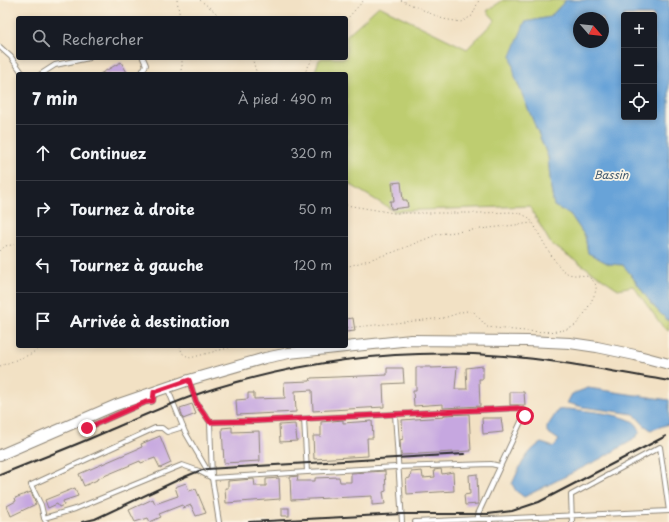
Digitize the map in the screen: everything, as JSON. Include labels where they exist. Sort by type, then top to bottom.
[{"type":"street","points":[[348,347],[411,340],[570,343],[628,353],[669,364]]},
{"type":"street","points":[[0,455],[116,405],[167,387],[265,358],[289,353],[336,348]]},
{"type":"lane","points":[[0,47],[11,57],[22,72]]},
{"type":"lane","points":[[44,72],[55,65],[79,60]]},
{"type":"lane","points":[[142,72],[146,65],[144,60]]},
{"type":"lane","points":[[189,380],[196,402],[210,422],[212,478],[219,522]]},
{"type":"lane","points":[[167,387],[183,427],[212,478]]},
{"type":"lane","points":[[210,422],[518,408],[526,411],[478,514],[478,519]]},
{"type":"lane","points":[[395,414],[402,522]]},
{"type":"lane","points":[[304,418],[307,472]]},
{"type":"lane","points":[[183,427],[167,432],[162,428],[155,428],[31,485],[41,505],[45,520],[182,465],[199,471],[212,478],[398,466],[491,464],[500,466]]},
{"type":"lane","points":[[415,522],[478,519],[490,520],[572,515],[669,511],[660,447],[571,495],[572,515],[572,522]]},
{"type":"path","points":[[177,0],[180,16]]},
{"type":"path","points":[[200,0],[219,16]]},
{"type":"path","points":[[348,18],[364,0]]},
{"type":"path","points":[[401,0],[443,19],[461,22],[472,16],[479,0]]},
{"type":"path","points":[[180,72],[182,60]]},
{"type":"path","points":[[253,60],[256,72]]},
{"type":"path","points":[[305,72],[312,60]]},
{"type":"path","points":[[348,204],[394,213],[512,212],[522,214],[529,218],[533,223],[558,265],[567,273],[586,275],[595,282],[597,290],[588,308],[574,326],[562,332],[487,328],[474,312],[464,311],[444,318],[348,328]]},
{"type":"path","points":[[348,266],[394,252],[438,234],[533,223]]},
{"type":"path","points":[[0,251],[5,246],[16,244]]},
{"type":"path","points":[[0,366],[30,355],[40,348]]},
{"type":"path","points":[[181,348],[182,353],[190,358],[228,348]]},
{"type":"green space","points":[[503,0],[566,0],[550,17],[525,22],[520,36],[534,122],[548,157],[554,206],[570,214],[585,236],[588,253],[609,264],[623,265],[650,301],[669,321],[669,330],[663,327],[633,286],[618,289],[551,244],[529,206],[394,211],[348,183],[348,72],[315,72],[319,60],[348,60],[348,34],[379,6],[467,49],[495,20],[487,11]]},
{"type":"water","name":"Bassin","points":[[566,0],[669,0],[669,321],[650,301],[623,265],[609,264],[588,253],[585,236],[570,214],[554,206],[548,157],[515,77],[511,56],[525,22],[550,17]]},
{"type":"water","points":[[588,388],[669,400],[669,424],[651,430],[634,414],[583,407],[567,403],[572,394]]},
{"type":"water","points":[[566,409],[614,415],[636,424],[640,432],[633,440],[600,459],[524,497],[516,491],[512,484],[517,472],[527,456],[536,446],[541,443],[554,447],[559,440],[547,432],[547,427],[558,410]]},
{"type":"building","points":[[121,62],[127,72],[104,72]]},
{"type":"building","points":[[401,182],[403,200],[407,200],[408,207],[391,209],[390,201],[394,201],[392,183]]},
{"type":"building","points":[[353,318],[355,331],[348,332],[348,319]]},
{"type":"building","points":[[483,366],[483,379],[479,379],[480,406],[443,408],[443,404],[414,406],[413,391],[416,391],[416,367],[457,367],[455,389],[467,389],[466,368]]},
{"type":"building","points":[[387,368],[403,368],[404,383],[383,384],[384,407],[313,411],[312,390],[295,391],[296,412],[237,415],[236,400],[248,399],[248,393],[254,393],[254,399],[285,398],[284,382],[310,381],[311,378],[387,375]]},
{"type":"building","points":[[510,392],[524,392],[525,405],[510,405]]},
{"type":"building","points":[[192,404],[196,414],[183,419],[180,408]]},
{"type":"building","points":[[469,414],[471,451],[401,455],[400,440],[403,439],[402,420],[444,417],[444,415]]},
{"type":"building","points":[[482,418],[501,418],[503,432],[483,434]]},
{"type":"building","points":[[343,420],[343,423],[372,421],[373,438],[367,438],[368,456],[314,459],[313,436],[321,436],[321,422]]},
{"type":"building","points":[[295,424],[297,441],[280,442],[279,425]]},
{"type":"building","points":[[232,427],[232,432],[259,431],[260,461],[224,463],[222,428]]},
{"type":"building","points":[[160,436],[171,463],[160,468],[155,458],[141,463],[140,461],[84,486],[79,474],[142,447],[141,444]]},
{"type":"building","points":[[441,469],[442,474],[453,472],[454,491],[407,494],[406,479],[410,478],[411,472],[422,471],[423,478],[435,477],[434,470]]},
{"type":"building","points":[[385,471],[386,491],[383,492],[385,504],[372,505],[372,496],[291,500],[290,477],[298,476],[297,481],[315,481],[315,478],[339,477],[340,482],[351,482],[351,473]]},
{"type":"building","points":[[477,474],[478,504],[465,505],[464,495],[470,494],[469,475]]},
{"type":"building","points":[[279,478],[280,499],[226,503],[225,488],[228,488],[228,481],[254,479],[255,486],[266,486],[266,479]]},
{"type":"building","points":[[186,483],[189,491],[196,489],[206,513],[196,516],[191,505],[183,508],[182,505],[159,514],[161,517],[150,522],[148,518],[135,522],[129,510],[153,499],[155,504],[178,496],[175,487]]},
{"type":"building","points":[[75,488],[78,496],[63,501],[64,505],[59,507],[57,504],[48,508],[45,500]]},
{"type":"building","points":[[31,492],[36,504],[11,516],[7,506],[16,501],[15,498]]},
{"type":"building","points":[[282,508],[289,508],[289,516],[282,516]]},
{"type":"railway","points":[[0,475],[201,393],[251,378],[322,363],[395,355],[468,354],[546,360],[669,381]]},
{"type":"railway","points":[[249,522],[401,514],[488,514],[512,511],[539,502],[666,436]]},
{"type":"railway","points":[[82,522],[95,519],[182,478],[207,469],[464,454]]},
{"type":"route","points":[[87,428],[146,402],[153,401],[154,392],[189,380],[196,402],[210,422],[518,408],[526,411],[525,416]]}]
